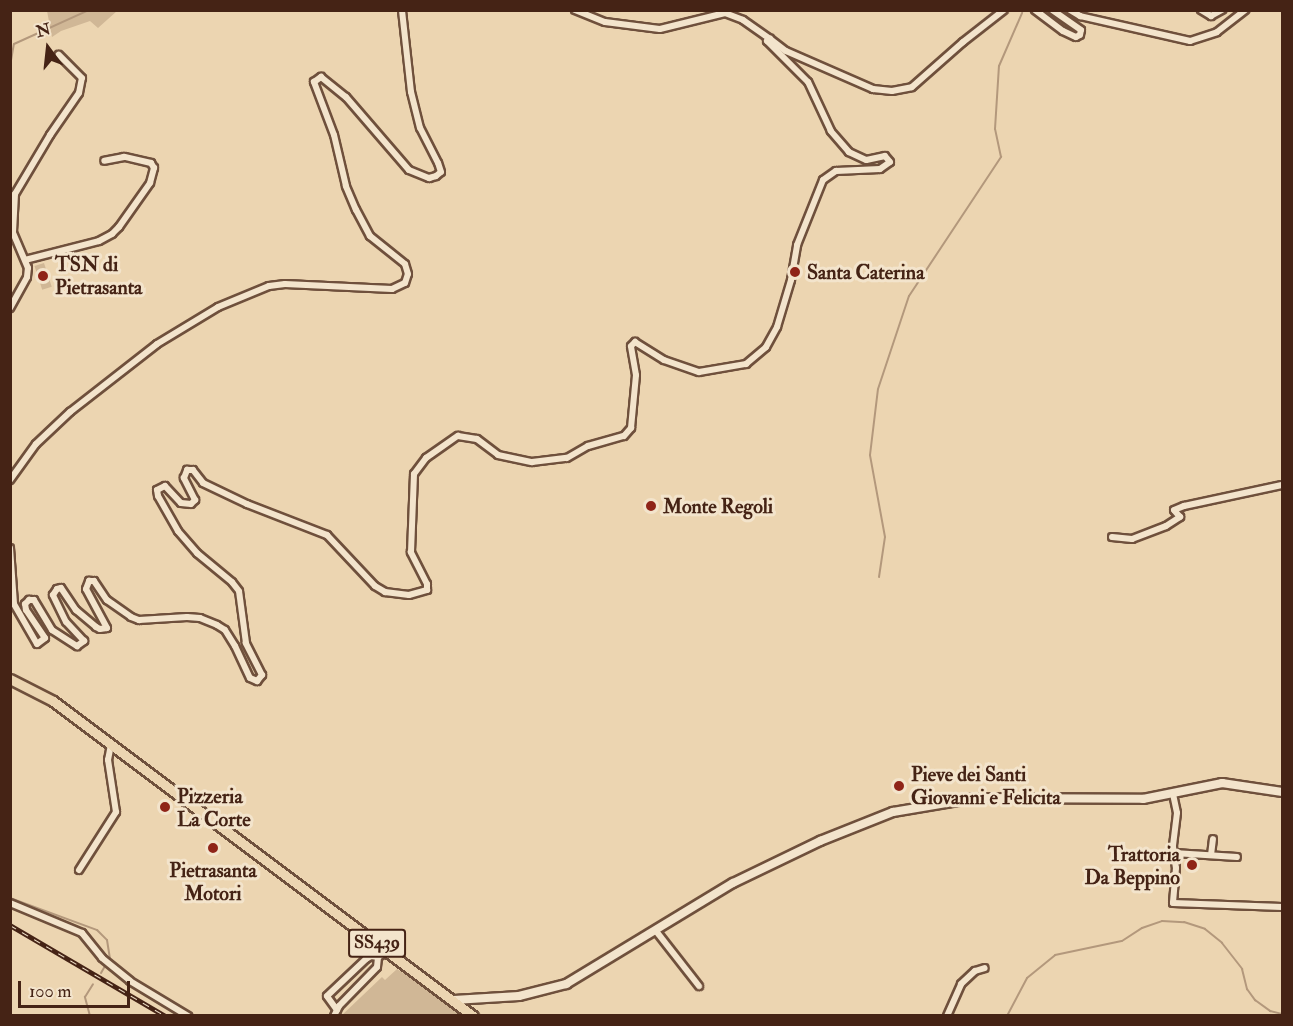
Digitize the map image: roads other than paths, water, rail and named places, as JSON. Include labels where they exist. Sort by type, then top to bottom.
[{"type":"main road","name":"SS439","points":[[10,679],[53,701],[389,950],[473,1016]]},
{"type":"street","points":[[10,480],[36,444],[70,412],[157,344],[218,307],[251,292],[277,285],[392,289],[405,283],[408,274],[405,264],[370,236],[356,210],[346,186],[334,135],[314,82],[321,77],[346,97],[409,170],[429,178],[441,172],[420,128],[411,92],[402,10]]},
{"type":"street","points":[[575,10],[605,22],[660,28],[725,13],[743,20],[786,51],[873,89],[892,91],[912,87],[1004,10]]},
{"type":"street","points":[[1035,10],[1063,32],[1076,37],[1080,35],[1081,30],[1052,10]]},
{"type":"street","points":[[1070,10],[1080,16],[1190,41],[1217,32],[1245,10]]},
{"type":"street","points":[[1202,10],[1211,16],[1222,10]]},
{"type":"street","points":[[10,548],[14,604],[37,644],[45,638],[26,610],[25,604],[29,600],[34,600],[52,630],[77,646],[84,641],[66,622],[54,595],[57,589],[61,588],[76,610],[96,627],[107,628],[86,589],[86,584],[94,581],[107,600],[139,620],[187,617],[201,618],[218,625],[225,630],[235,646],[250,678],[257,681],[262,675],[246,643],[239,591],[232,582],[197,553],[178,531],[158,496],[157,490],[165,486],[181,503],[191,504],[195,500],[184,478],[186,470],[193,470],[203,483],[247,504],[327,535],[375,586],[385,592],[409,595],[427,590],[427,584],[411,552],[414,474],[426,458],[458,436],[477,439],[498,455],[532,462],[566,459],[588,446],[624,436],[631,428],[636,375],[631,346],[635,342],[650,353],[699,372],[746,364],[766,347],[777,327],[791,280],[797,245],[823,180],[836,171],[880,169],[890,162],[885,156],[866,160],[849,152],[831,130],[807,82],[789,61],[768,45],[770,39]]},
{"type":"street","points":[[10,308],[27,278],[25,260],[13,232],[15,194],[50,135],[79,93],[82,78],[59,55]]},
{"type":"street","points":[[25,260],[99,241],[119,227],[150,183],[154,168],[151,163],[124,157],[104,161]]},
{"type":"street","points":[[1112,537],[1132,539],[1166,526],[1180,517],[1174,510],[1184,506],[1282,484]]},
{"type":"street","points":[[79,870],[116,812],[108,760],[111,745]]},
{"type":"street","points":[[454,1000],[519,996],[551,989],[581,976],[733,883],[773,863],[893,812],[975,798],[1143,799],[1222,783],[1282,792]]},
{"type":"street","points":[[1173,794],[1178,813],[1173,903],[1282,907]]},
{"type":"street","points":[[1211,855],[1213,838]]},
{"type":"street","points":[[1174,853],[1237,857]]},
{"type":"street","points":[[10,903],[82,933],[102,958],[130,981],[188,1016]]},
{"type":"street","points":[[656,931],[699,986]]},
{"type":"street","points":[[378,957],[377,967],[335,1013],[327,996],[371,956],[378,957],[389,950]]},
{"type":"street","points":[[947,1016],[961,984],[975,971],[985,968]]},
{"type":"waterway","points":[[10,66],[14,44],[89,10]]},
{"type":"waterway","points":[[879,577],[885,537],[870,455],[878,389],[909,296],[1001,157],[995,129],[999,66],[1022,13]]},
{"type":"waterway","points":[[10,898],[97,930],[107,940],[110,958]]},
{"type":"waterway","points":[[1007,1016],[1027,978],[1055,955],[1122,941],[1142,928],[1162,921],[1184,922],[1205,929],[1222,943],[1242,969],[1247,989],[1255,1000],[1270,1011],[1282,1014]]},
{"type":"waterway","points":[[101,973],[105,966]]},
{"type":"waterway","points":[[90,1016],[85,997],[93,984]]},
{"type":"railway","points":[[10,925],[166,1016]]},
{"type":"place","name":"Santa Caterina","points":[[795,272]]},
{"type":"place","name":"TSN di Pietrasanta","points":[[43,276]]},
{"type":"place","name":"Monte Regoli","points":[[651,506]]},
{"type":"place","name":"Pieve dei Santi Giovanni e Felicita","points":[[899,786]]},
{"type":"place","name":"Pizzeria La Corte","points":[[165,807]]},
{"type":"place","name":"Pietrasanta Motori","points":[[213,848]]},
{"type":"place","name":"Trattoria Da Beppino","points":[[1192,865]]}]
